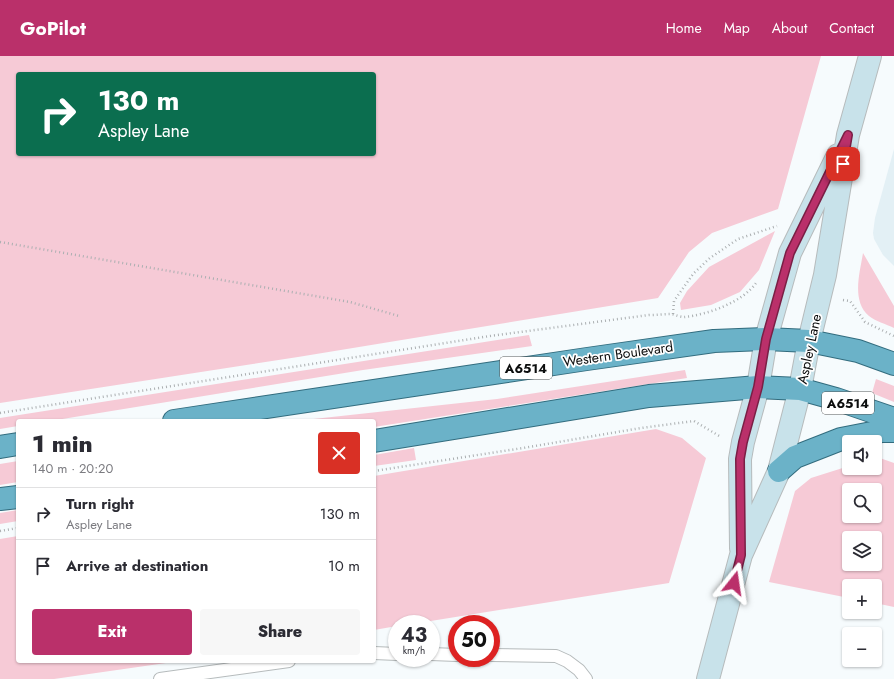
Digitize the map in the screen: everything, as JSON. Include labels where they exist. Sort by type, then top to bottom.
[{"type":"highway","name":"Western Boulevard","points":[[187,419],[714,341],[766,339],[809,341],[858,351],[894,364]]},
{"type":"highway","name":"A6514","points":[[376,441],[649,396],[758,387],[800,389],[836,399],[894,419]]},
{"type":"highway","points":[[779,471],[795,457],[841,439],[882,431],[894,431]]},
{"type":"highway","points":[[0,447],[16,444]]},
{"type":"highway","points":[[0,499],[16,497]]},
{"type":"main road","name":"Aspley Lane","points":[[708,679],[741,555],[779,471],[800,389],[809,341],[825,275],[848,135],[870,56]]},
{"type":"main road","name":"Aspley Lane","points":[[741,555],[740,459],[743,442],[758,387],[766,339],[790,253],[848,135]]},
{"type":"lane","points":[[376,653],[388,654]]},
{"type":"lane","points":[[500,655],[556,656],[567,661],[579,670],[586,679]]},
{"type":"lane","points":[[160,679],[275,663]]},
{"type":"path","points":[[673,314],[674,301],[693,274],[710,258],[738,239],[781,224]]},
{"type":"path","points":[[0,242],[350,302],[400,316]]},
{"type":"path","points":[[0,413],[490,336],[649,315],[673,314],[682,317],[706,312],[731,303],[753,288],[760,277]]},
{"type":"path","points":[[850,301],[865,322],[894,336]]},
{"type":"path","points":[[376,471],[640,428],[694,421],[719,437],[743,442]]},
{"type":"path","points":[[0,531],[16,528]]},
{"type":"shaded area","points":[[0,56],[821,56],[778,209],[712,233],[689,252],[658,298],[298,357],[0,403]]},
{"type":"shaded area","points":[[894,149],[894,266],[883,255],[874,239],[873,233],[875,218]]},
{"type":"shaded area","points":[[775,231],[759,270],[740,292],[711,305],[681,310],[680,303],[687,291],[709,267]]},
{"type":"shaded area","points":[[863,253],[894,306],[894,328],[877,321],[863,310],[858,294],[858,286]]},
{"type":"shaded area","points":[[529,335],[532,346],[363,370],[62,419],[16,419],[16,426],[0,429],[0,418]]},
{"type":"shaded area","points":[[685,370],[687,378],[376,427],[376,419],[313,419],[497,399]]},
{"type":"shaded area","points":[[876,379],[894,386],[894,402],[872,393]]},
{"type":"shaded area","points":[[656,429],[682,438],[706,458],[669,583],[468,615],[448,615],[448,618],[440,620],[440,615],[388,615],[388,628],[376,630],[376,476]]},
{"type":"shaded area","points":[[414,448],[416,460],[376,466],[376,455]]},
{"type":"shaded area","points":[[882,459],[894,463],[894,607],[882,604],[882,579],[842,579],[842,597],[769,582],[795,491],[811,478],[842,468],[842,475],[882,475]]},
{"type":"shaded area","points":[[16,461],[16,482],[0,485],[0,464]]},
{"type":"shaded area","points":[[16,510],[16,521],[0,524],[0,513]]},
{"type":"shaded area","points":[[16,536],[16,663],[166,663],[54,679],[0,679],[0,539]]},
{"type":"route","points":[[734,583],[741,555],[740,459],[743,442],[758,387],[766,339],[790,253],[848,135],[843,164]]}]
